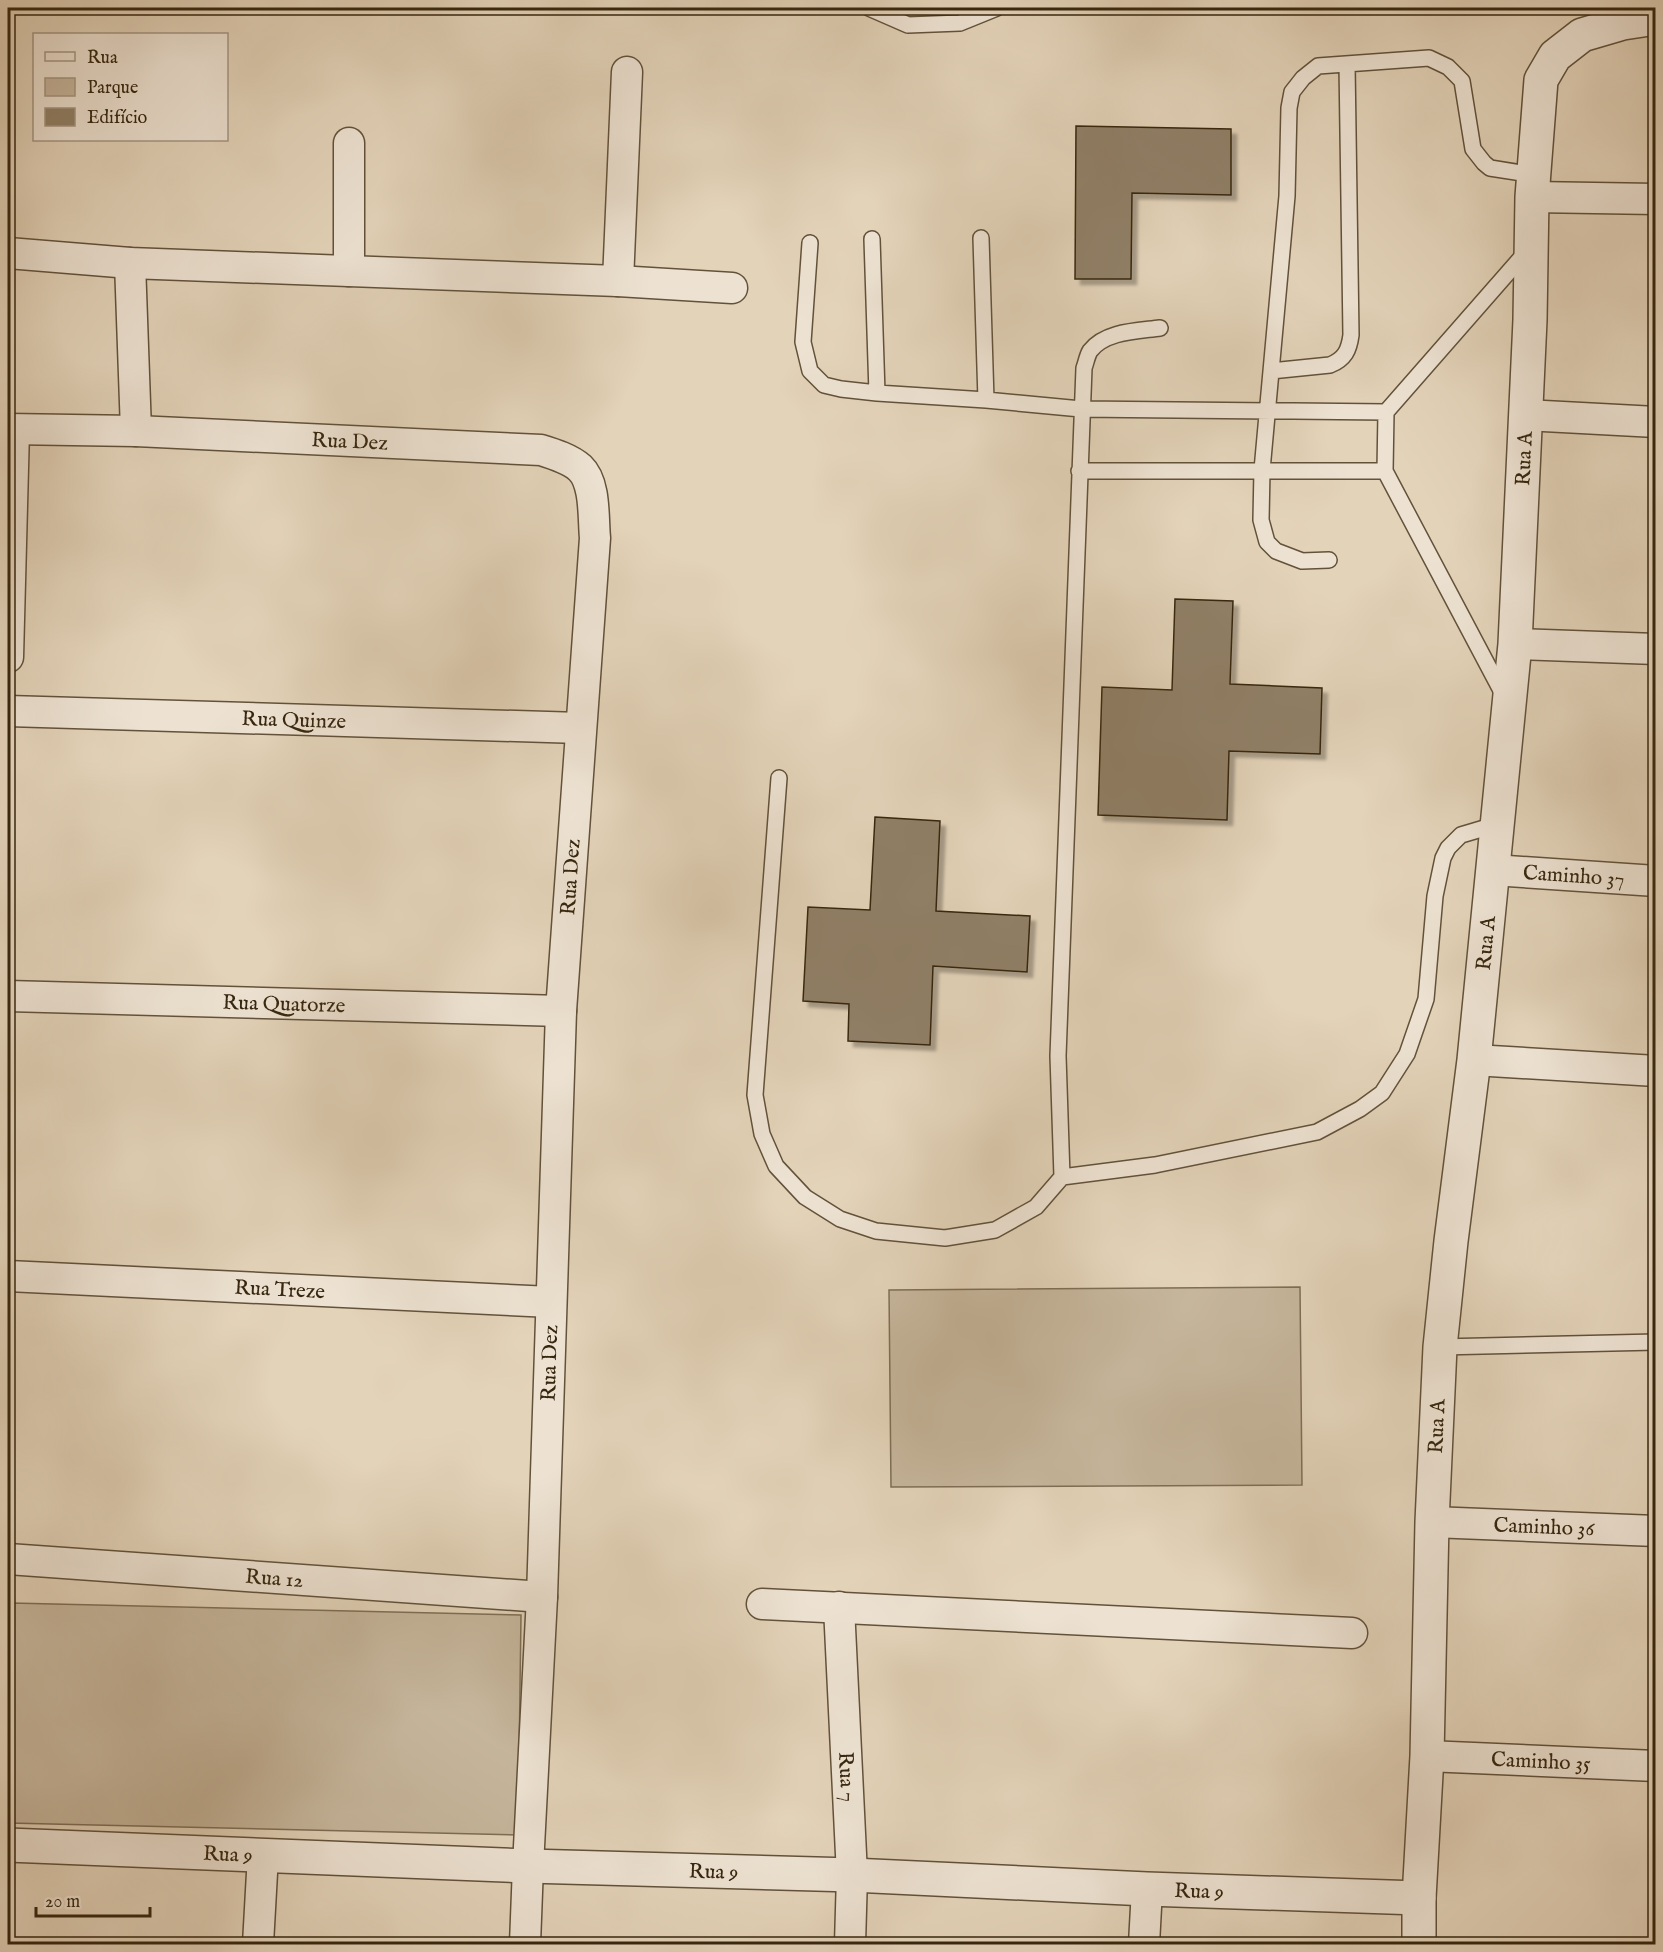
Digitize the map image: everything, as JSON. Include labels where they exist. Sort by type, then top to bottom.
[{"type":"street","name":"Rua A","points":[[1419,1944],[1419,1898],[1427,1756],[1432,1522],[1440,1347],[1474,1060],[1515,644],[1526,415],[1533,186],[1541,80],[1555,56],[1582,35],[1623,23],[1656,18]]},
{"type":"street","points":[[618,281],[627,72]]},
{"type":"street","points":[[349,143],[349,271]]},
{"type":"street","points":[[1533,186],[1656,199]]},
{"type":"street","points":[[8,254],[130,263],[618,281],[732,288]]},
{"type":"street","points":[[130,263],[136,432]]},
{"type":"street","points":[[1526,415],[1656,422]]},
{"type":"street","points":[[8,657],[11,430]]},
{"type":"street","name":"Rua Dez","points":[[11,430],[136,432],[541,450],[560,456],[581,469],[592,491],[595,538],[561,1011],[542,1597],[525,1944]]},
{"type":"street","points":[[1515,644],[1656,649]]},
{"type":"street","name":"Rua Quinze","points":[[8,711],[580,728]]},
{"type":"street","name":"Caminho 37","points":[[1493,870],[1656,881]]},
{"type":"street","name":"Rua Quatorze","points":[[8,996],[561,1011]]},
{"type":"street","points":[[1474,1060],[1656,1071]]},
{"type":"street","name":"Rua Treze","points":[[8,1276],[551,1302]]},
{"type":"street","name":"Caminho 36","points":[[1432,1522],[1656,1530]]},
{"type":"street","name":"Rua 12","points":[[8,1559],[542,1597]]},
{"type":"street","points":[[762,1604],[1352,1633]]},
{"type":"street","name":"Rua 7","points":[[839,1607],[852,1875],[850,1944]]},
{"type":"street","name":"Caminho 35","points":[[1427,1756],[1656,1766]]},
{"type":"street","name":"Rua 9","points":[[8,1845],[1419,1898]]},
{"type":"street","points":[[258,1944],[264,1855]]},
{"type":"street","points":[[1144,1944],[1147,1889]]},
{"type":"lane","points":[[869,8],[908,26],[960,23],[998,8]]},
{"type":"lane","points":[[1329,560],[1302,561],[1276,551],[1267,542],[1261,520],[1262,470],[1287,196],[1289,108],[1292,92],[1303,78],[1318,66],[1429,58],[1448,68],[1462,81],[1473,149],[1490,168],[1533,186]]},
{"type":"lane","points":[[1271,371],[1330,365],[1345,355],[1350,345],[1347,64]]},
{"type":"lane","points":[[981,238],[986,400]]},
{"type":"lane","points":[[872,239],[877,393]]},
{"type":"lane","points":[[810,243],[803,342],[810,370],[824,384],[841,389],[1082,409],[1386,412]]},
{"type":"lane","points":[[1509,705],[1385,471],[1386,412],[1531,246]]},
{"type":"lane","points":[[779,778],[755,1095],[762,1134],[776,1166],[805,1197],[840,1219],[876,1231],[945,1238],[995,1230],[1036,1208],[1062,1177],[1058,1056],[1084,368],[1089,352],[1098,343],[1114,335],[1160,328]]},
{"type":"lane","points":[[1079,471],[1385,471]]},
{"type":"lane","points":[[1062,1177],[1155,1165],[1317,1132],[1360,1109],[1382,1093],[1407,1054],[1426,999],[1436,896],[1443,858],[1448,848],[1461,835],[1498,824]]},
{"type":"lane","points":[[1440,1347],[1656,1342]]},
{"type":"green space","points":[[1300,1287],[1302,1485],[891,1487],[889,1290]]},
{"type":"green space","points":[[11,1603],[521,1615],[518,1835],[8,1823]]},
{"type":"building","points":[[1076,126],[1231,129],[1231,195],[1132,193],[1131,279],[1075,279]]},
{"type":"building","points":[[1175,599],[1233,601],[1230,684],[1322,688],[1320,754],[1229,751],[1227,820],[1098,815],[1102,687],[1172,690]]},
{"type":"building","points":[[875,817],[940,821],[936,911],[1030,916],[1027,972],[933,966],[930,1045],[848,1041],[849,1004],[803,1001],[808,907],[870,910]]}]
